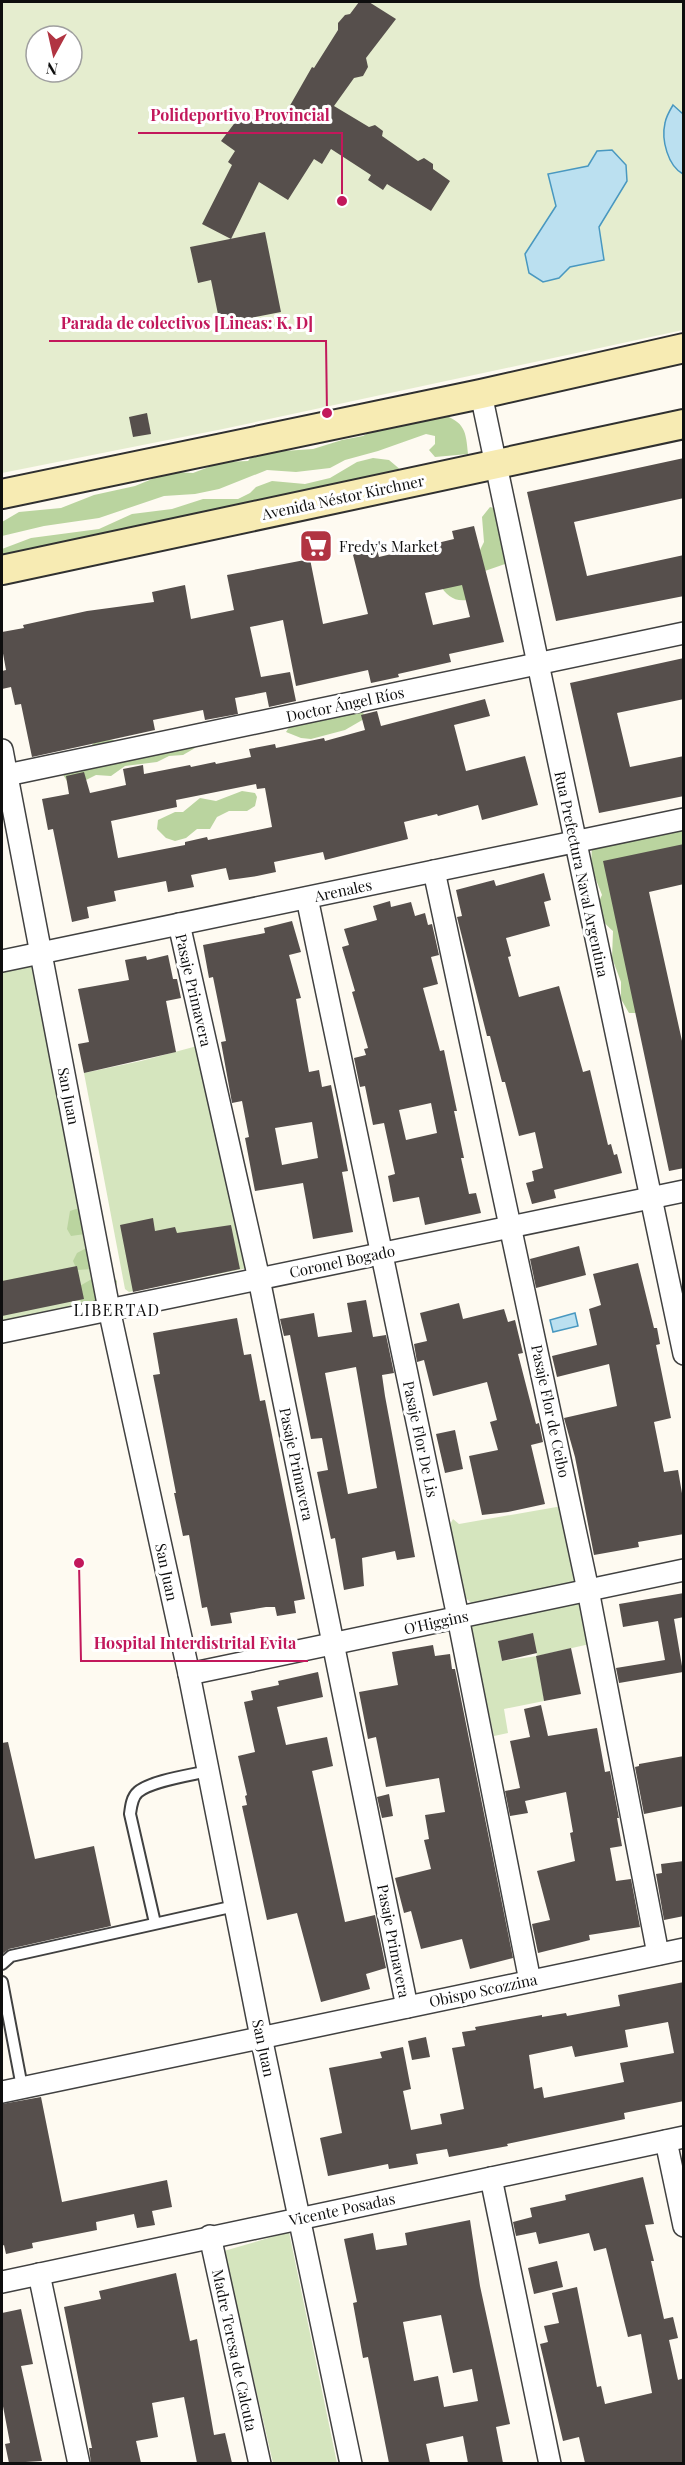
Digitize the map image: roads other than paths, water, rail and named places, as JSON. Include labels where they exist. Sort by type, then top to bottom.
[{"type":"main road","points":[[2,494],[481,394],[684,348]]},
{"type":"main road","name":"Avenida Néstor Kirchner","points":[[2,570],[684,424]]},
{"type":"street","name":"Rua Prefectura Naval Argentina","points":[[481,394],[684,1354]]},
{"type":"street","name":"Doctor Ángel Ríos","points":[[7,775],[684,633]]},
{"type":"street","name":"San Juan","points":[[2,750],[109,1309],[189,1674],[261,2037],[351,2463]]},
{"type":"street","name":"Arenales","points":[[2,961],[684,819]]},
{"type":"street","name":"Pasaje Flor de Ceibo","points":[[434,871],[512,1226],[588,1590],[658,1954]]},
{"type":"street","name":"Pasaje Flor De Lis","points":[[307,898],[458,1617],[530,1981]]},
{"type":"street","name":"Pasaje Primavera","points":[[179,924],[259,1279],[407,2007]]},
{"type":"street","name":"Coronel Bogado","points":[[2,1332],[684,1191]]},
{"type":"street","name":"O'Higgins","points":[[189,1674],[684,1570]]},
{"type":"street","name":"Obispo Scozzina","points":[[2,2091],[684,1949]]},
{"type":"street","name":"Vicente Posadas","points":[[2,2282],[675,2139]]},
{"type":"street","points":[[675,2139],[684,2226]]},
{"type":"street","points":[[490,2178],[550,2463]]},
{"type":"street","name":"Madre Teresa de Calcuta","points":[[210,2236],[260,2463]]},
{"type":"street","points":[[39,2274],[79,2463]]},
{"type":"lane","points":[[155,1923],[130,1814],[132,1801],[138,1791],[151,1785],[208,1771]]},
{"type":"lane","points":[[2,1964],[11,1956],[235,1906]]},
{"type":"lane","points":[[2,1982],[22,2087]]},
{"type":"water","points":[[673,105],[683,114],[683,174],[673,165],[665,144],[665,123]]},
{"type":"water","points":[[612,150],[626,165],[627,181],[599,227],[604,260],[570,267],[559,278],[543,282],[529,273],[525,254],[556,206],[548,174],[588,166],[597,151]]},
{"type":"water","points":[[575,1313],[578,1326],[553,1332],[550,1320]]},
{"type":"place","name":"Polideportivo Provincial","points":[[342,201]]},
{"type":"place","name":"Parada de colectivos [Lineas: K, D]","points":[[327,413]]},
{"type":"place","name":"Fredy's Market","points":[[316,546]]},
{"type":"place","name":"Hospital Interdistrital Evita","points":[[79,1563]]},
{"type":"district","name":"LIBERTAD","points":[[117,1309]]}]
